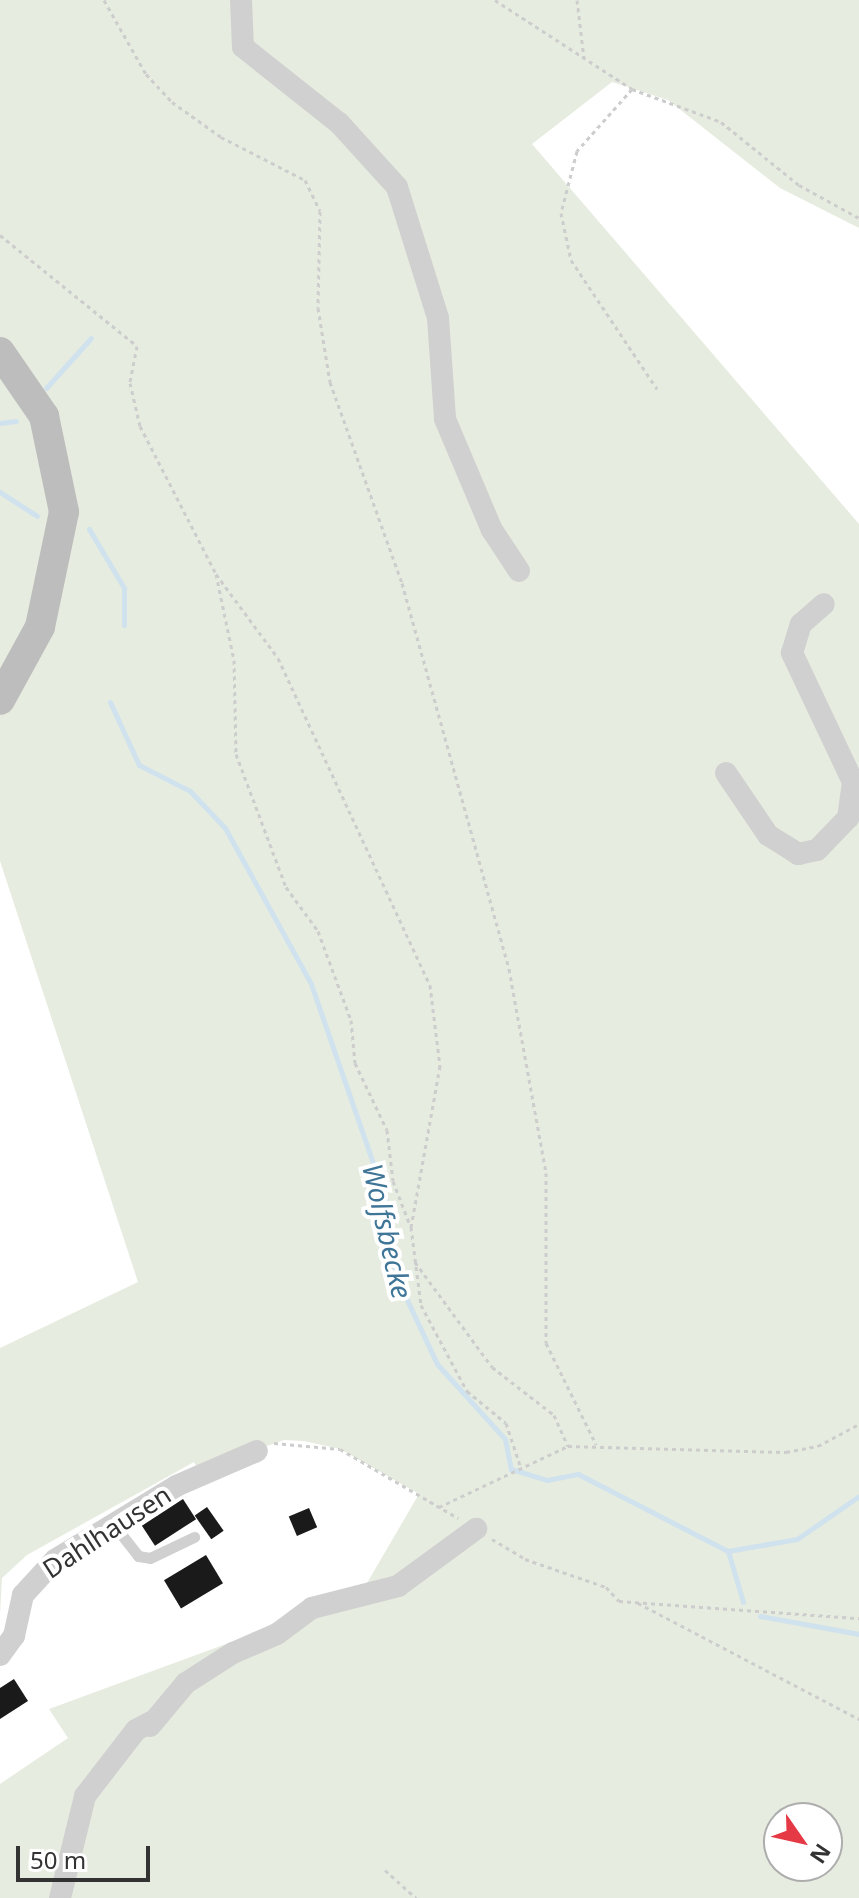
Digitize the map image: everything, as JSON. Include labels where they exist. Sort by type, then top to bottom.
[{"type":"main road","points":[[0,352],[44,416],[64,512],[40,627],[0,700]]},
{"type":"street","points":[[241,0],[243,47],[339,123],[397,187],[438,318],[445,419],[492,530],[519,571]]},
{"type":"street","points":[[726,773],[768,835],[798,854],[817,850],[848,818],[853,782],[792,653],[801,624],[824,604]]},
{"type":"street","name":"Dahlhausen","points":[[0,1655],[34,1578],[114,1525],[257,1451]]},
{"type":"street","points":[[60,1898],[85,1796],[136,1730],[152,1723],[186,1683],[233,1653],[277,1634],[312,1608],[398,1586],[476,1529]]},
{"type":"lane","points":[[114,1525],[131,1550],[150,1558],[194,1537]]},
{"type":"path","points":[[104,0],[146,74],[172,102],[195,122],[305,180],[320,211],[318,308],[330,382],[402,583],[509,969],[546,1173],[546,1343],[596,1444]]},
{"type":"path","points":[[495,0],[585,62],[632,89],[708,114],[799,185],[859,218]]},
{"type":"path","points":[[577,0],[585,62]]},
{"type":"path","points":[[632,89],[577,151],[561,213],[571,260],[657,389]]},
{"type":"path","points":[[0,235],[137,346],[134,412],[216,574],[278,658],[430,985],[440,1066],[411,1227],[414,1261],[430,1329],[467,1391],[506,1423],[519,1465]]},
{"type":"path","points":[[216,574],[234,660],[236,754],[286,887],[318,931],[351,1020],[355,1063],[387,1130],[393,1181],[411,1227]]},
{"type":"path","points":[[414,1261],[492,1367],[554,1415],[568,1446]]},
{"type":"path","points":[[439,1507],[504,1471],[568,1446],[596,1444],[786,1452],[818,1446],[859,1424]]},
{"type":"path","points":[[257,1451],[284,1440],[340,1449],[525,1559],[634,1601],[859,1719]]},
{"type":"path","points":[[634,1601],[859,1618]]},
{"type":"path","points":[[385,1870],[416,1898]]},
{"type":"shaded area","points":[[0,0],[859,0],[859,228],[780,188],[668,100],[612,82],[532,144],[859,524],[859,1898],[0,1898],[0,1784],[68,1738],[49,1709],[360,1595],[419,1494],[340,1449],[304,1441],[284,1440],[198,1470],[194,1462],[27,1555],[2,1578],[0,1615],[0,1348],[138,1282],[0,861]]},
{"type":"building","points":[[183,1499],[196,1519],[155,1546],[142,1526]]},
{"type":"building","points":[[207,1507],[224,1531],[211,1539],[195,1516]]},
{"type":"building","points":[[309,1508],[317,1527],[297,1536],[289,1517]]},
{"type":"building","points":[[206,1555],[223,1583],[181,1609],[164,1580]]},
{"type":"building","points":[[14,1679],[28,1701],[0,1719],[0,1688]]},
{"type":"waterway","points":[[46,388],[91,338]]},
{"type":"waterway","points":[[0,423],[16,421]]},
{"type":"waterway","points":[[0,492],[37,516]]},
{"type":"waterway","points":[[89,529],[124,588],[124,625]]},
{"type":"waterway","name":"Wolfsbecke","points":[[110,702],[139,765],[190,791],[225,828],[311,984],[388,1206],[393,1270],[437,1364],[505,1439],[511,1469],[547,1480],[578,1474],[728,1551],[743,1602]]},
{"type":"waterway","points":[[728,1551],[797,1539],[859,1496]]},
{"type":"waterway","name":"Wolfsbecke","points":[[760,1616],[859,1634]]}]
